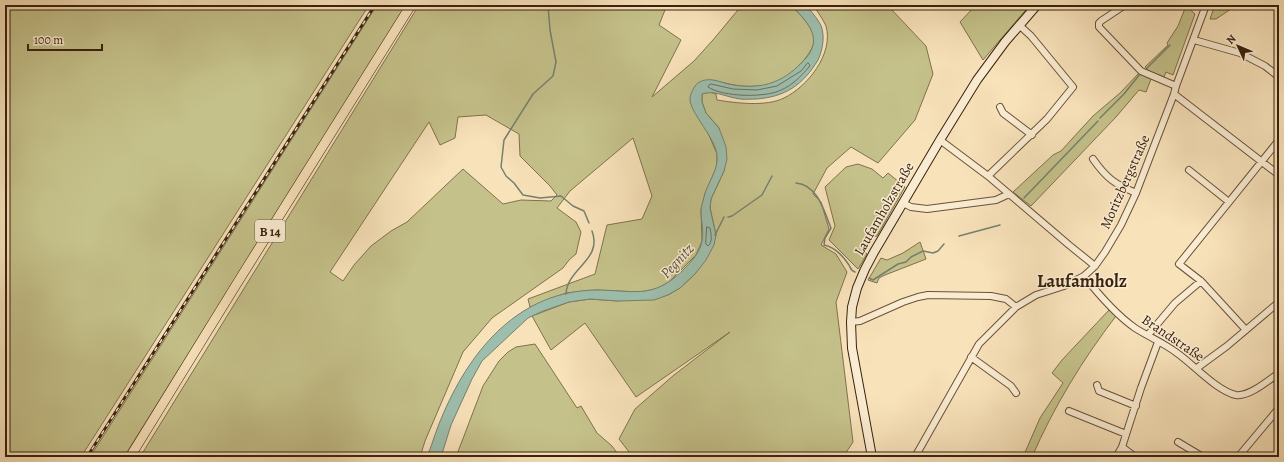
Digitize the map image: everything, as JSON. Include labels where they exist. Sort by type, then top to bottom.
[{"type":"main road","name":"B 14","points":[[130,457],[411,5]]},
{"type":"main road","name":"Laufamholzstraße","points":[[872,457],[852,348],[851,322],[855,293],[862,274],[940,140],[977,80],[1005,42],[1037,5]]},
{"type":"street","points":[[1125,5],[1101,21],[1099,23],[1100,27],[1141,71],[1176,86]]},
{"type":"street","name":"Moritzbergstraße","points":[[915,457],[979,344],[1016,307],[1036,295],[1064,286],[1084,276],[1095,266],[1105,252],[1117,232],[1136,193],[1194,40],[1205,5]]},
{"type":"street","points":[[988,176],[1032,135],[1073,87],[1031,36],[1020,25]]},
{"type":"street","points":[[1194,40],[1240,53],[1265,66],[1279,77]]},
{"type":"street","points":[[1174,94],[1279,175]]},
{"type":"street","points":[[1000,107],[1003,113],[1032,135]]},
{"type":"street","points":[[940,140],[988,176],[1095,266]]},
{"type":"street","points":[[1246,330],[1201,281],[1179,264],[1279,140]]},
{"type":"street","points":[[1093,159],[1111,181],[1136,193]]},
{"type":"street","points":[[1189,170],[1228,202]]},
{"type":"street","points":[[903,203],[911,207],[927,209],[996,200],[1009,194]]},
{"type":"street","name":"Brandstraße","points":[[1084,276],[1117,313],[1134,327],[1176,352],[1226,392],[1237,395],[1248,393],[1279,373]]},
{"type":"street","points":[[1148,335],[1175,303],[1201,281]]},
{"type":"street","points":[[851,322],[860,321],[910,299],[928,295],[995,297],[1006,299],[1016,307]]},
{"type":"street","points":[[1196,368],[1246,330],[1279,302]]},
{"type":"street","points":[[1116,457],[1122,447],[1158,342]]},
{"type":"street","points":[[971,357],[1010,386],[1016,393]]},
{"type":"street","points":[[1097,385],[1099,391],[1136,406]]},
{"type":"street","points":[[1238,457],[1279,408]]},
{"type":"street","points":[[1070,411],[1126,434]]},
{"type":"street","points":[[1178,442],[1203,457]]},
{"type":"street","points":[[1122,447],[1134,457]]},
{"type":"shaded area","points":[[5,5],[369,5],[81,457],[5,457]]},
{"type":"shaded area","points":[[377,5],[406,5],[124,457],[90,457]]},
{"type":"shaded area","points":[[419,5],[667,5],[659,25],[681,40],[652,97],[694,61],[742,5],[791,5],[809,26],[814,36],[813,47],[805,59],[793,71],[780,80],[769,85],[745,86],[711,80],[690,101],[705,126],[717,154],[717,166],[705,194],[701,210],[702,241],[696,255],[668,283],[656,289],[640,292],[596,290],[566,293],[530,307],[528,299],[595,274],[607,225],[642,219],[652,196],[633,138],[570,191],[557,208],[576,222],[581,232],[576,254],[563,268],[492,318],[463,352],[425,441],[420,457],[140,457]],"holes":[[[486,115],[519,134],[520,156],[557,195],[551,201],[521,200],[503,204],[463,169],[407,222],[391,231],[371,246],[354,265],[343,281],[330,272],[429,122],[440,145],[455,138],[458,117]]]},
{"type":"shaded area","points":[[813,5],[892,5],[890,8],[926,46],[933,74],[915,120],[878,163],[851,147],[827,168],[813,194],[821,202],[829,229],[821,245],[836,254],[847,272],[836,302],[853,442],[843,457],[633,457],[619,439],[635,409],[674,375],[730,332],[636,397],[585,323],[551,350],[532,316],[569,302],[590,299],[618,301],[668,295],[680,288],[695,274],[716,235],[710,208],[711,199],[724,171],[719,128],[706,113],[702,102],[702,94],[709,92],[716,94],[717,100],[742,103],[769,103],[777,101],[793,93],[810,78],[817,68],[826,48],[826,26]]},
{"type":"shaded area","points":[[976,5],[1030,5],[983,60],[960,22]]},
{"type":"shaded area","points":[[1215,5],[1237,5],[1216,19],[1210,19]]},
{"type":"shaded area","points":[[1186,6],[1195,14],[1173,75],[1166,72],[1164,77],[1149,71],[1145,67],[1168,45],[1167,43],[1178,26]]},
{"type":"shaded area","points":[[1139,73],[1151,79],[1146,92],[1139,90],[1116,117],[1031,206],[1013,192],[1053,155],[1061,151],[1093,116],[1120,93]]},
{"type":"shaded area","points":[[858,164],[872,169],[883,178],[888,173],[905,187],[877,236],[872,237],[864,251],[867,254],[858,269],[829,240],[835,226],[825,187],[846,167]]},
{"type":"shaded area","points":[[920,242],[926,259],[885,275],[879,278],[877,283],[868,280],[881,258],[887,260],[903,253]]},
{"type":"shaded area","points":[[1109,310],[1116,316],[1080,367],[1059,402],[1032,457],[1023,457],[1040,418],[1063,383],[1052,373],[1062,360]]},
{"type":"shaded area","points":[[535,344],[577,408],[581,406],[597,433],[612,446],[620,457],[456,457],[483,386],[499,361],[508,352],[516,347]]},
{"type":"water","points":[[791,5],[806,5],[819,22],[823,36],[818,60],[799,83],[776,96],[766,98],[738,99],[714,93],[702,94],[702,102],[706,113],[719,128],[726,147],[727,159],[724,171],[711,199],[710,208],[716,235],[714,245],[706,260],[695,274],[680,288],[668,295],[654,300],[618,301],[590,299],[569,302],[528,318],[482,361],[451,425],[441,457],[427,457],[439,423],[455,388],[484,346],[502,327],[522,312],[544,300],[569,293],[596,290],[632,292],[651,290],[671,280],[682,271],[697,254],[701,245],[703,234],[701,208],[715,171],[717,155],[712,141],[691,105],[691,93],[698,83],[707,80],[745,86],[755,86],[774,82],[791,73],[806,58],[811,50],[813,36],[807,23]]},
{"type":"waterway","points":[[548,5],[550,30],[556,62],[553,76],[533,94],[504,140],[501,167],[506,176],[514,183],[523,195],[540,198],[561,196],[573,206],[584,211],[589,223]]},
{"type":"waterway","points":[[1147,68],[1170,45]]},
{"type":"waterway","points":[[1100,118],[1124,94],[1140,74]]},
{"type":"waterway","points":[[1024,198],[1098,121]]},
{"type":"waterway","points":[[728,217],[732,216],[762,195],[772,176]]},
{"type":"waterway","points":[[796,183],[810,188],[823,207],[831,228],[825,238],[824,245],[838,252],[855,272]]},
{"type":"waterway","points":[[715,235],[724,217]]},
{"type":"waterway","points":[[959,236],[1000,225]]},
{"type":"waterway","points":[[566,294],[572,277],[589,257],[593,249],[594,241],[592,231]]},
{"type":"waterway","points":[[869,278],[873,280],[898,264],[906,262],[911,257],[923,251],[933,253],[938,251],[944,244]]},
{"type":"railway","points":[[87,457],[375,5]]},
{"type":"district","name":"Laufamholz","points":[[1082,281]]},
{"type":"water label","name":"Pegnitz","points":[[677,261]]}]
